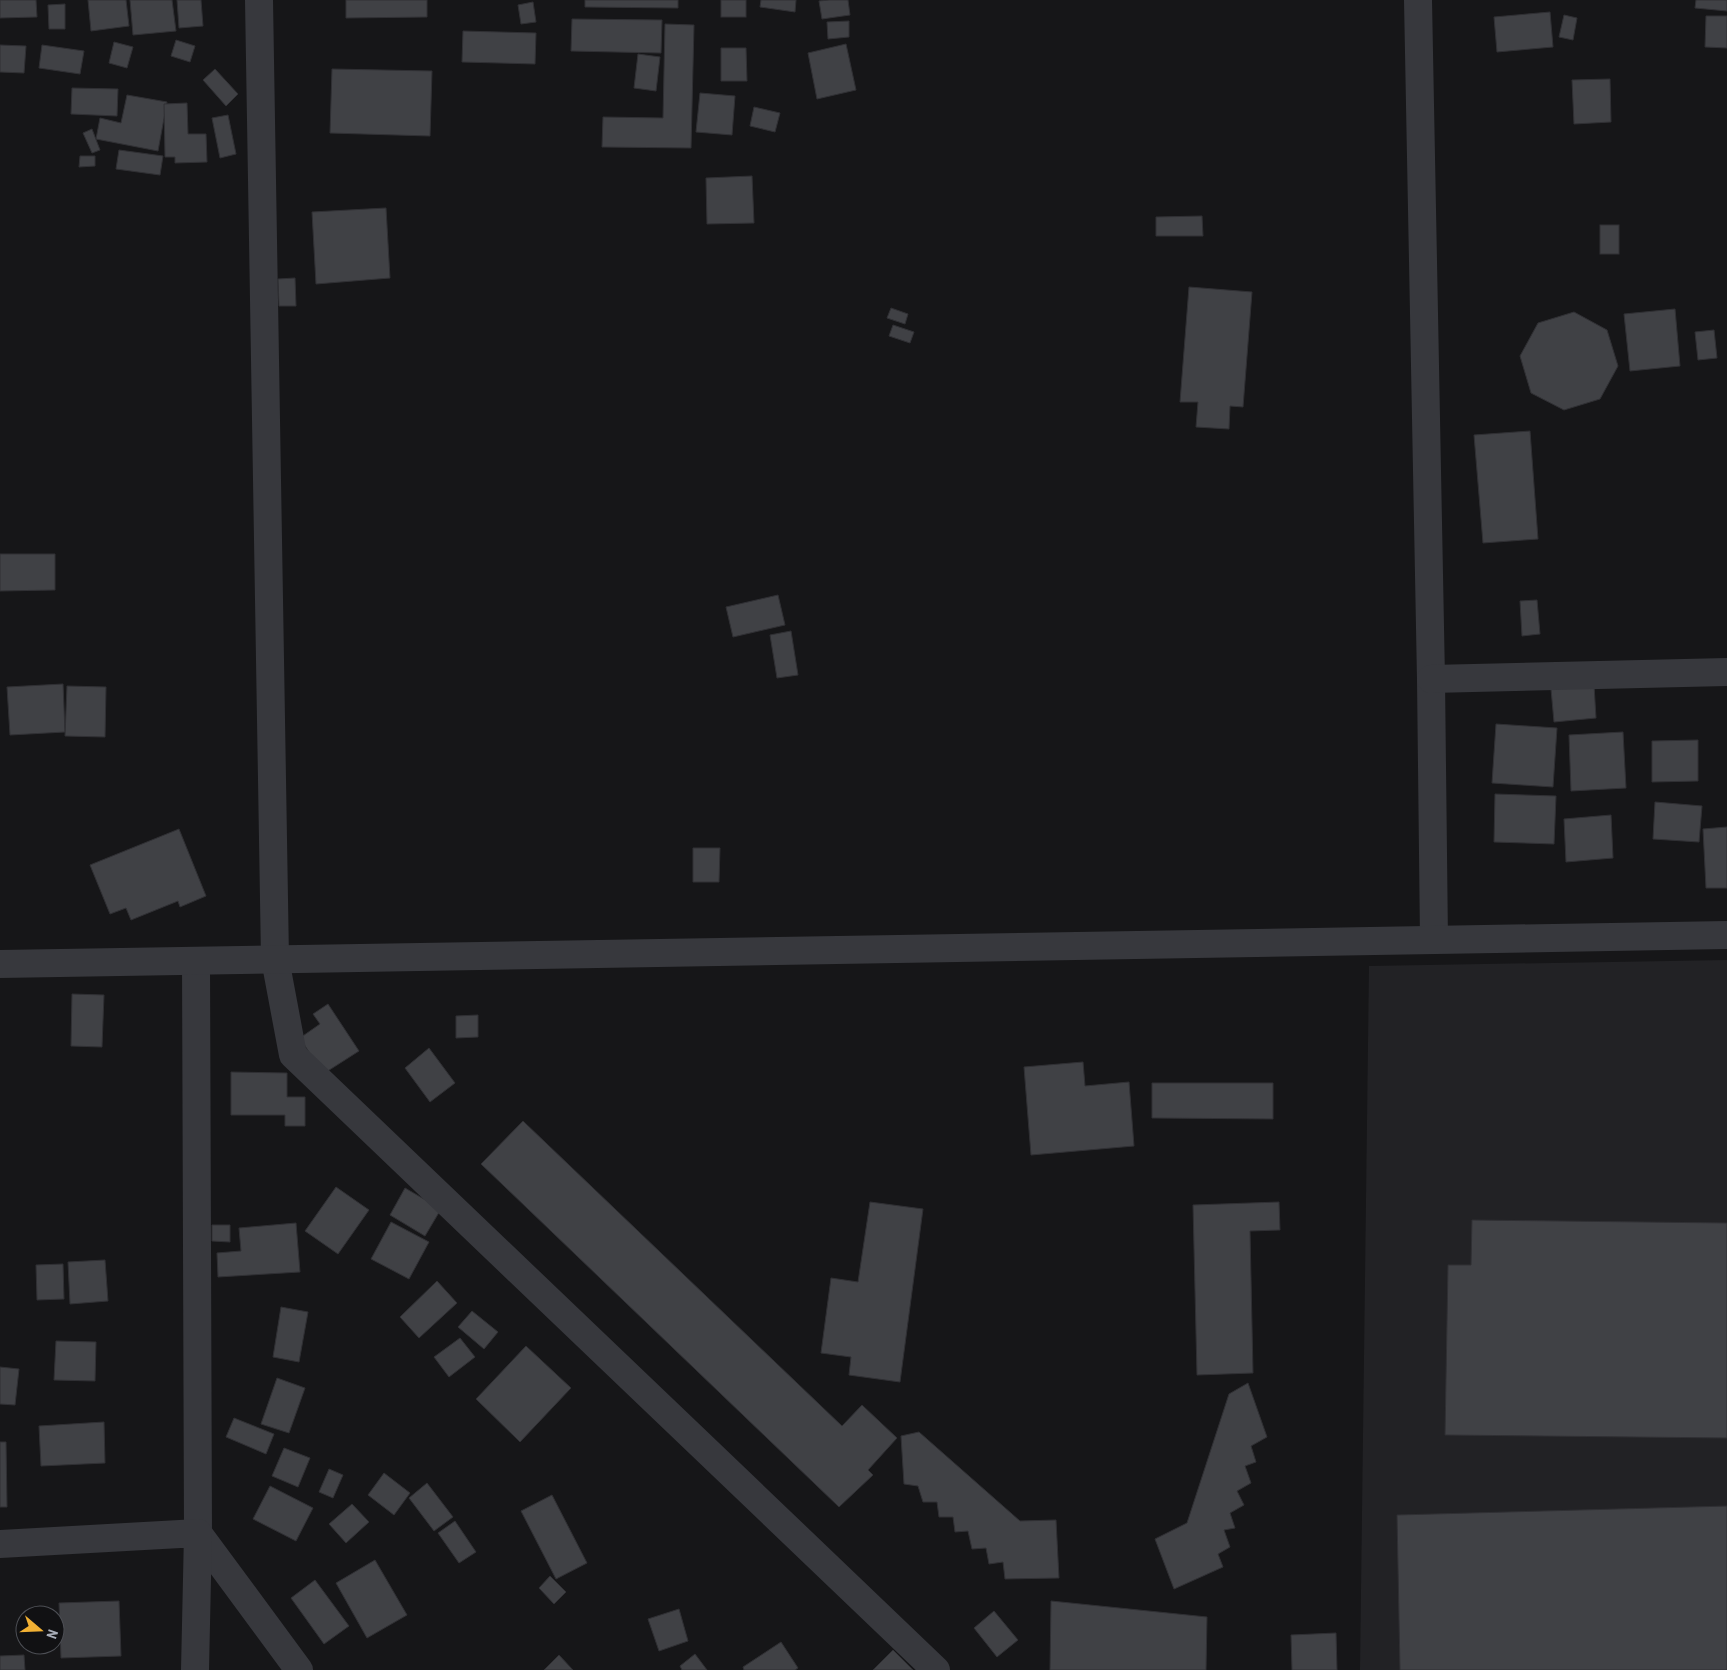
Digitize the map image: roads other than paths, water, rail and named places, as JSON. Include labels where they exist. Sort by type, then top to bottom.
[{"type":"street","points":[[259,0],[275,959],[293,1055],[936,1670]]},
{"type":"street","points":[[1418,0],[1434,940]]},
{"type":"street","points":[[1431,679],[1727,672]]},
{"type":"street","points":[[0,964],[1727,935]]},
{"type":"street","points":[[195,1670],[198,1533],[196,961]]},
{"type":"street","points":[[0,1544],[198,1533]]},
{"type":"street","points":[[198,1533],[299,1670]]}]
